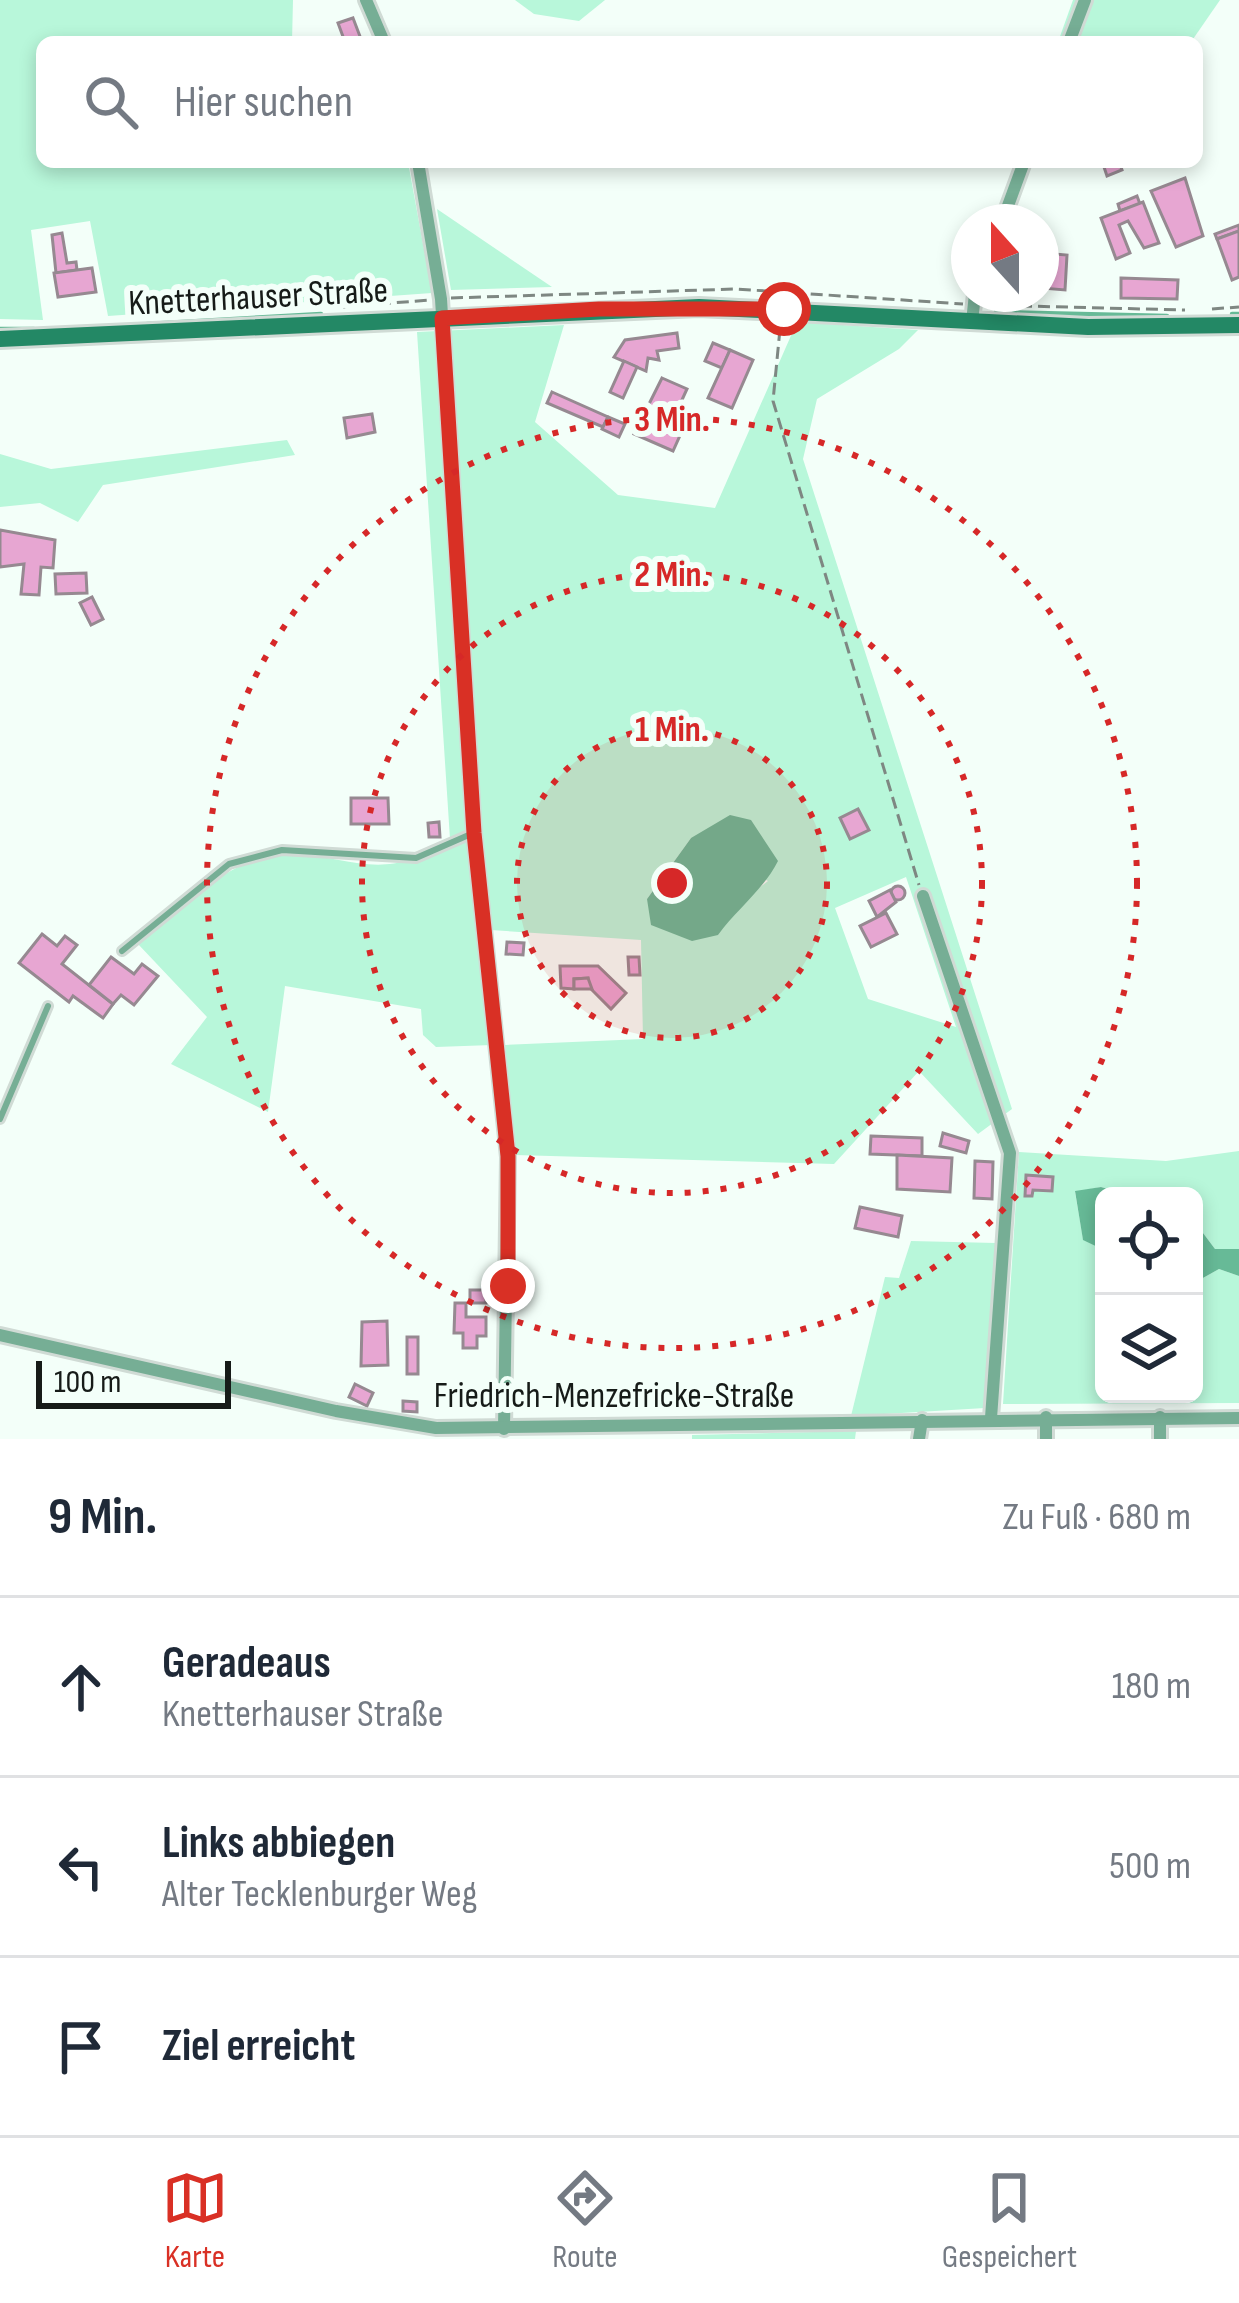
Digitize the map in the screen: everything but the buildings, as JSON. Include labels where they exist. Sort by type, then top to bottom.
[{"type":"street","points":[[366,0],[381,36]]},
{"type":"street","points":[[1071,36],[1085,0]]},
{"type":"street","points":[[419,168],[441,308],[474,833],[508,1156],[505,1429]]},
{"type":"street","points":[[1009,204],[1022,168]]},
{"type":"street","name":"Knetterhauser Straße","points":[[0,339],[441,308],[599,309],[785,300],[951,306]]},
{"type":"street","name":"Knetterhauser Straße","points":[[1017,312],[1168,329],[1239,326]]},
{"type":"street","points":[[922,896],[1010,1153],[991,1418]]},
{"type":"street","name":"Friedrich-Menzefricke-Straße","points":[[0,1335],[388,1422],[505,1429],[1046,1417],[1239,1418]]},
{"type":"street","points":[[1046,1417],[1046,1439]]},
{"type":"street","points":[[1160,1418],[1160,1439]]},
{"type":"street","points":[[919,1439],[922,1420]]},
{"type":"lane","points":[[122,951],[229,864],[282,850],[416,858],[474,833]]},
{"type":"lane","points":[[0,1119],[48,1006]]},
{"type":"path","points":[[330,308],[441,308],[598,291],[951,306]]},
{"type":"path","points":[[785,300],[773,400],[922,896]]},
{"type":"path","points":[[1059,307],[1239,308]]},
{"type":"shaded area","points":[[0,0],[293,0],[292,36],[36,36],[36,168],[409,168],[432,293],[108,316],[90,221],[31,230],[43,320],[0,319]]},
{"type":"shaded area","points":[[515,0],[605,0],[579,21],[534,14]]},
{"type":"shaded area","points":[[1073,0],[1220,0],[1195,36],[1060,36]]},
{"type":"shaded area","points":[[437,209],[552,287],[451,290]]},
{"type":"shaded area","points":[[797,322],[918,330],[899,349],[817,399],[803,459],[1012,1109],[978,1134],[919,1071],[834,1164],[515,1155],[505,1045],[643,1039],[641,940],[491,930],[477,783],[492,1045],[436,1047],[423,1035],[421,1009],[285,986],[268,1112],[171,1064],[207,1017],[138,944],[200,892],[234,869],[270,857],[296,855],[380,865],[424,854],[450,839],[417,332],[564,325],[535,422],[618,495],[715,508]],"holes":[[[691,838],[768,881],[741,902],[647,899]],[[906,877],[956,1027],[868,999],[835,908]]]},
{"type":"shaded area","points":[[287,440],[295,455],[103,485],[78,522],[40,503],[0,507],[0,454],[51,469]]},
{"type":"shaded area","points":[[730,815],[751,820],[778,861],[765,881],[718,935],[692,941],[651,925],[647,899],[691,838]]},
{"type":"shaded area","points":[[1239,1151],[1239,1249],[1215,1249],[1203,1233],[1203,1187],[1095,1187],[1075,1192],[1083,1239],[1095,1245],[1095,1403],[1203,1403],[1203,1278],[1219,1269],[1239,1276],[1239,1403],[1003,1404],[1019,1152],[1166,1161]]},
{"type":"shaded area","points":[[1095,1188],[1095,1246],[1083,1240],[1075,1191]]},
{"type":"shaded area","points":[[1203,1233],[1215,1249],[1239,1249],[1239,1276],[1219,1269],[1203,1278]]},
{"type":"shaded area","points":[[911,1241],[996,1243],[985,1408],[851,1416],[885,1277],[899,1278]]},
{"type":"shaded area","points":[[856,1431],[855,1439],[692,1439],[692,1435]]},
{"type":"waterway","points":[[996,312],[1167,316]]},
{"type":"waterway","points":[[147,324],[321,314]]},
{"type":"waterway","points":[[1232,314],[1239,314]]},
{"type":"waterway","points":[[0,329],[34,329]]},
{"type":"route","points":[[508,1286],[508,1156],[474,833],[442,318],[599,309],[784,309]]}]
